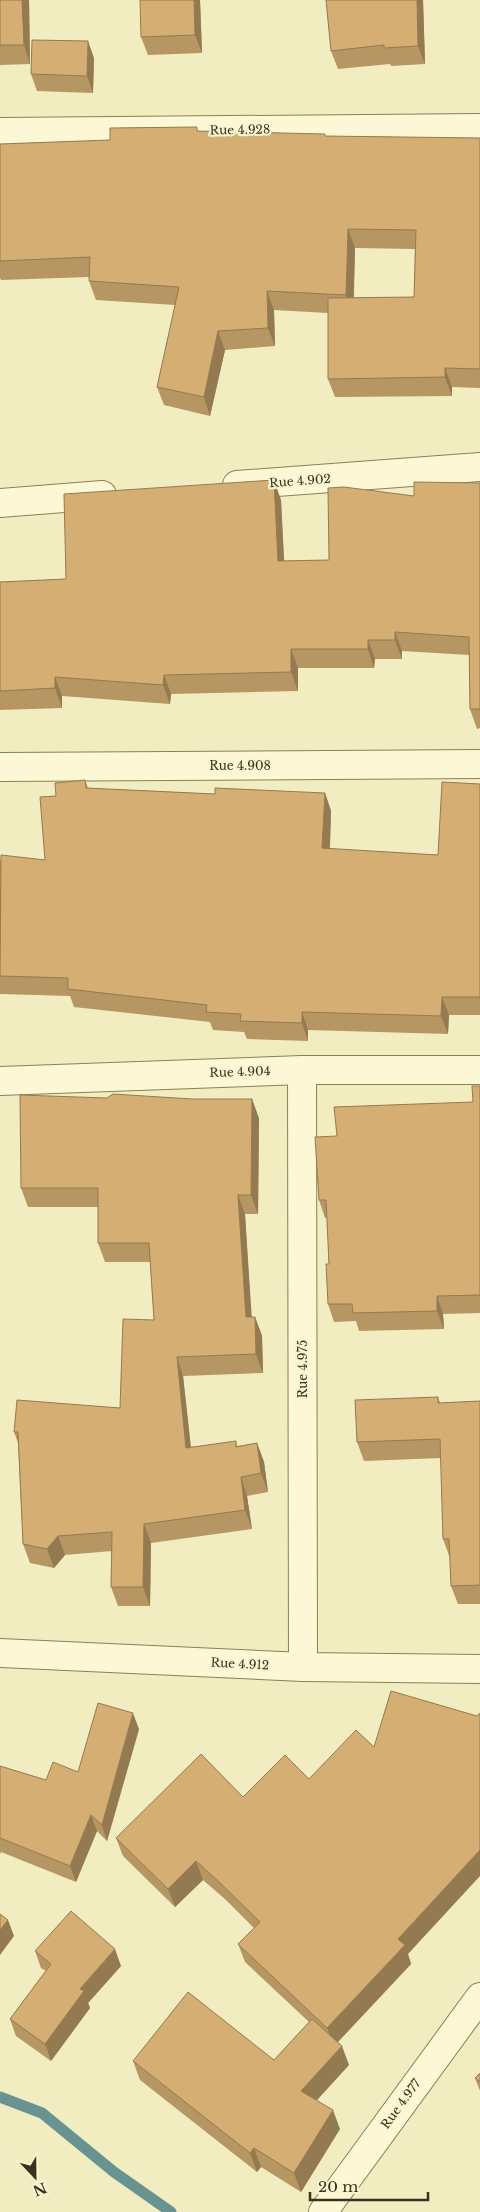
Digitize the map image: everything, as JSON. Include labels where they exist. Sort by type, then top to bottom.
[{"type":"street","name":"Rue 4.928","points":[[0,132],[480,128]]},
{"type":"street","name":"Rue 4.902","points":[[216,487],[480,467]]},
{"type":"street","points":[[0,503],[127,494]]},
{"type":"street","name":"Rue 4.908","points":[[0,767],[480,764]]},
{"type":"street","name":"Rue 4.904","points":[[0,1081],[302,1070],[480,1070]]},
{"type":"street","name":"Rue 4.975","points":[[302,1070],[304,1667]]},
{"type":"street","name":"Rue 4.912","points":[[0,1653],[304,1667],[480,1669]]},
{"type":"street","name":"Rue 4.977","points":[[323,2212],[480,1997]]},
{"type":"building","points":[[0,0],[22,0],[24,45],[0,45]]},
{"type":"building","points":[[140,0],[194,0],[195,35],[141,37]]},
{"type":"building","points":[[326,0],[417,0],[418,46],[384,48],[384,45],[331,51]]},
{"type":"building","points":[[32,40],[88,41],[87,76],[31,74]]},
{"type":"building","points":[[197,127],[197,131],[325,134],[325,136],[480,138],[480,369],[445,368],[445,377],[328,379],[328,298],[414,297],[416,230],[348,229],[346,295],[267,291],[268,328],[218,331],[204,397],[157,387],[179,287],[89,281],[90,257],[0,261],[0,144],[110,140],[110,128]]},
{"type":"building","points":[[274,480],[278,561],[329,560],[328,488],[344,487],[414,496],[414,482],[480,483],[480,709],[470,709],[469,637],[395,632],[395,640],[368,640],[368,649],[291,649],[291,672],[164,675],[163,685],[55,677],[55,688],[0,691],[0,582],[66,579],[64,494]]},
{"type":"building","points":[[85,780],[86,788],[215,794],[215,788],[325,793],[322,848],[438,855],[442,782],[480,784],[480,997],[442,997],[441,1016],[302,1012],[302,1023],[240,1021],[241,1014],[206,1012],[207,1005],[68,989],[68,978],[0,976],[1,855],[45,860],[40,797],[56,796],[55,783]]},
{"type":"building","points":[[472,1086],[480,1086],[480,1295],[437,1296],[437,1311],[353,1313],[352,1304],[328,1304],[326,1264],[329,1264],[326,1200],[319,1200],[315,1137],[337,1136],[334,1107],[473,1102]]},
{"type":"building","points":[[113,1094],[192,1099],[252,1099],[251,1195],[238,1195],[246,1317],[255,1317],[256,1354],[177,1357],[186,1448],[236,1441],[236,1447],[257,1443],[261,1473],[241,1477],[245,1510],[144,1524],[143,1587],[111,1587],[112,1532],[58,1536],[47,1549],[23,1544],[18,1432],[14,1432],[17,1400],[120,1408],[123,1319],[154,1320],[149,1243],[98,1243],[98,1188],[21,1188],[20,1095],[107,1098]]},
{"type":"building","points":[[438,1397],[438,1403],[480,1401],[480,1585],[451,1586],[449,1539],[443,1539],[440,1439],[357,1442],[355,1400]]},
{"type":"building","points":[[391,1691],[477,1716],[480,1713],[480,1850],[398,1939],[405,1945],[327,2028],[238,1944],[260,1922],[196,1861],[168,1889],[116,1838],[201,1754],[243,1797],[285,1755],[309,1779],[356,1730],[374,1747]]},
{"type":"building","points":[[98,1703],[133,1713],[102,1825],[91,1815],[70,1866],[0,1838],[0,1766],[46,1780],[53,1762],[78,1772]]},
{"type":"building","points":[[71,1911],[115,1949],[80,1989],[84,1991],[45,2044],[10,2019],[51,1964],[35,1951]]},
{"type":"building","points":[[0,1914],[8,1920],[0,1930]]},
{"type":"building","points":[[188,1992],[274,2060],[312,2019],[342,2046],[301,2091],[333,2110],[294,2173],[254,2148],[250,2153],[133,2061]]},
{"type":"building","points":[[480,2073],[480,2082],[475,2078]]},
{"type":"waterway","points":[[0,2097],[42,2113],[114,2172],[171,2212]]}]
